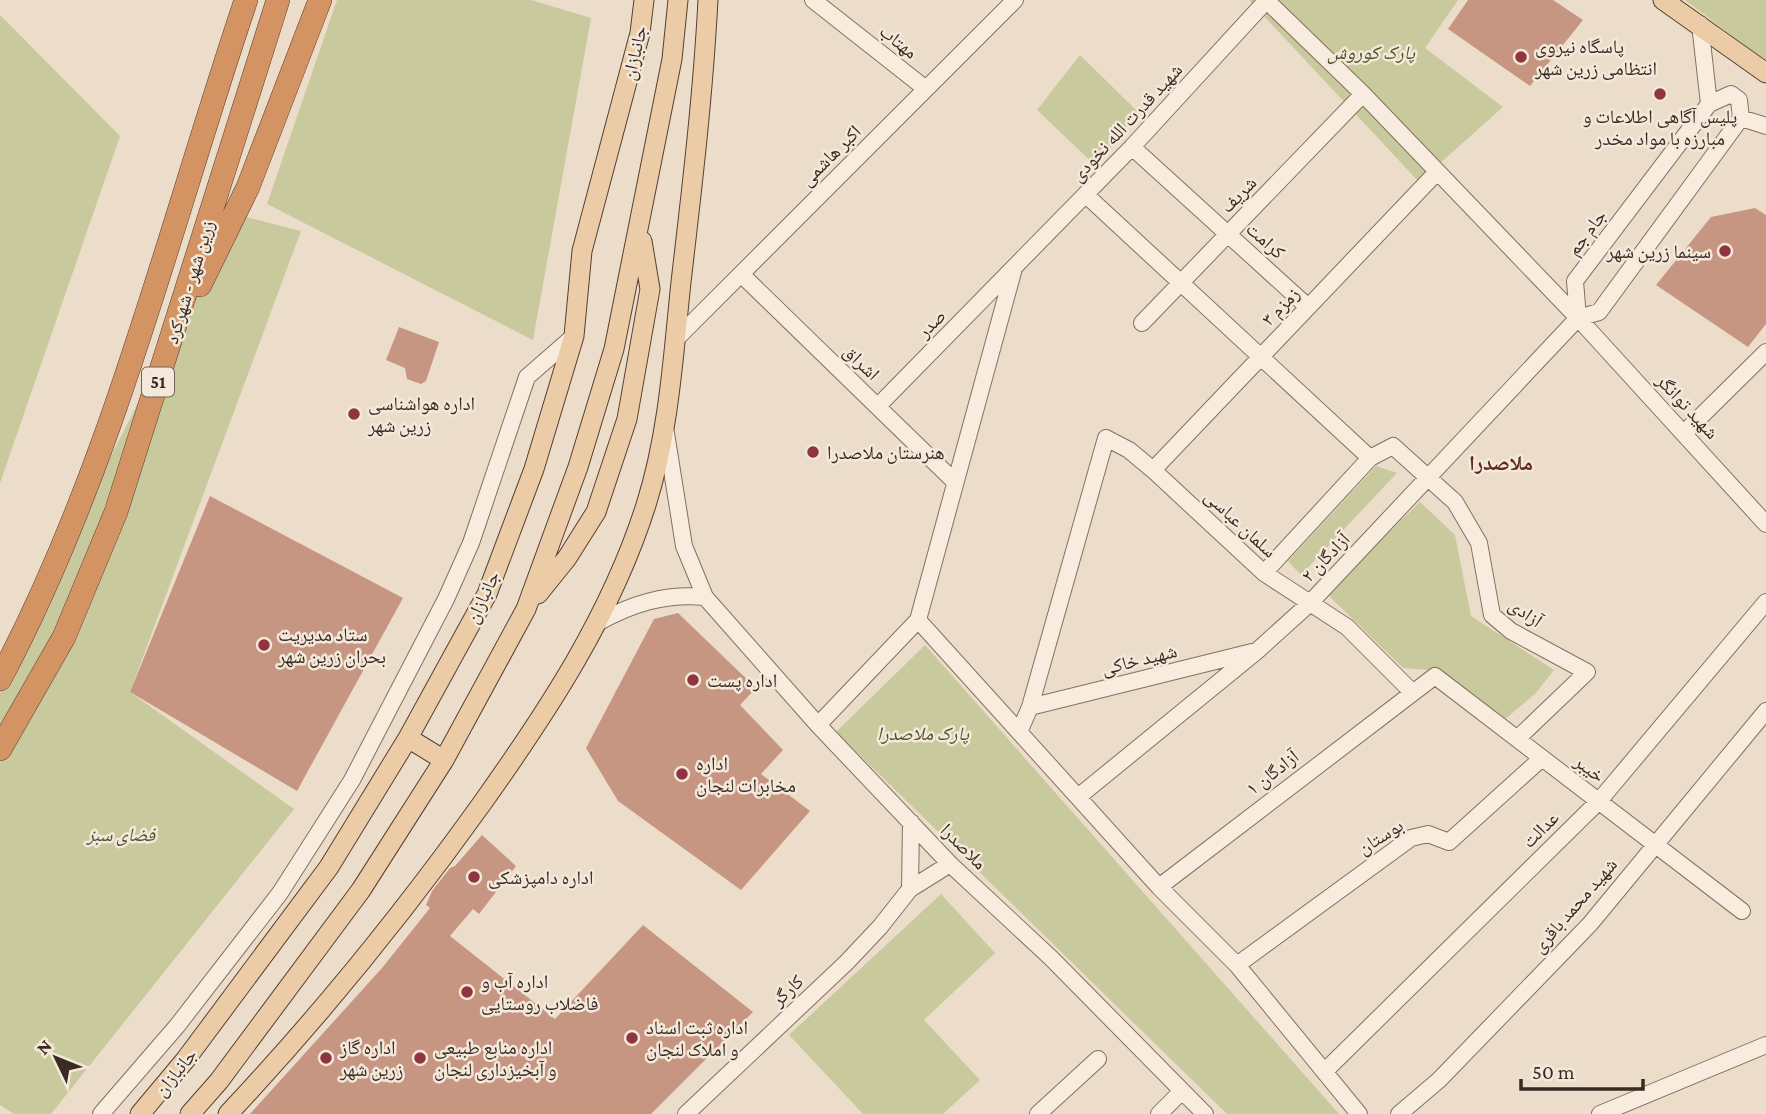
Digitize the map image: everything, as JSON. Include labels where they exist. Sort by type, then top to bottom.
[{"type":"highway","name":"51","points":[[221,72],[237,0]]},
{"type":"highway","name":"زرین شهر - شهرکرد","points":[[0,679],[31,621],[83,500],[246,0]]},
{"type":"highway","name":"زرین شهر - شهرکرد","points":[[0,749],[64,636],[116,512],[278,0]]},
{"type":"highway","points":[[168,351],[248,187],[320,0]]},
{"type":"main road","name":"جانبازان","points":[[140,1114],[186,1059],[329,867],[408,738],[487,594],[534,469],[574,336],[582,251],[640,33],[644,0]]},
{"type":"main road","name":"جانبازان","points":[[190,1114],[219,1081],[361,890],[444,760],[526,608],[578,467],[614,349],[672,58],[678,0]]},
{"type":"main road","points":[[228,1114],[340,988],[450,848],[538,725],[597,623],[628,556],[666,432],[701,113],[708,0]]},
{"type":"main road","points":[[1663,0],[1766,73]]},
{"type":"main road","points":[[526,608],[567,558],[596,512],[627,419],[650,289],[640,228]]},
{"type":"main road","points":[[408,738],[444,760]]},
{"type":"main road","points":[[201,1114],[248,1093]]},
{"type":"street","name":"مهتاب","points":[[813,0],[926,89]]},
{"type":"street","name":"اکبر هاشمی","points":[[676,339],[1015,0]]},
{"type":"street","name":"شهید توانگر","points":[[1266,0],[1363,94],[1578,318],[1685,432],[1766,524]]},
{"type":"street","name":"شهید قدرت الله نخودی","points":[[1013,270],[1132,147],[1266,0]]},
{"type":"street","points":[[1578,318],[1599,312],[1741,118],[1740,100],[1731,94],[1709,104],[1700,24]]},
{"type":"street","name":"شریف","points":[[1142,323],[1363,94]]},
{"type":"street","name":"جام جم","points":[[1578,318],[1575,281],[1709,104]]},
{"type":"street","points":[[1741,118],[1766,126]]},
{"type":"street","name":"کرامت","points":[[1132,147],[1308,307]]},
{"type":"street","name":"زمزم ۳","points":[[1153,470],[1437,172]]},
{"type":"street","points":[[1086,195],[1370,458]]},
{"type":"street","points":[[818,725],[918,620],[1013,270]]},
{"type":"street","name":"صدر","points":[[878,406],[1013,270]]},
{"type":"street","name":"اشراق","points":[[742,275],[954,481]]},
{"type":"street","name":"آزادگان ۲","points":[[1078,797],[1257,651],[1310,603],[1578,318]]},
{"type":"street","points":[[101,1114],[177,1026],[280,893],[352,780],[446,599],[471,543],[527,377],[574,336]]},
{"type":"street","points":[[1685,432],[1766,352]]},
{"type":"street","name":"ملاصدرا","points":[[666,432],[684,546],[705,597],[818,725],[950,864],[1051,958],[1206,1114]]},
{"type":"street","name":"سلمان عباسی","points":[[1030,707],[1106,438],[1129,450],[1153,470],[1264,573],[1347,627],[1411,691]]},
{"type":"street","points":[[1264,573],[1370,458],[1393,446],[1428,479]]},
{"type":"street","name":"آزادی","points":[[1428,479],[1455,502],[1479,543],[1492,615],[1511,631],[1587,672],[1517,739]]},
{"type":"street","points":[[597,623],[622,610],[665,596],[705,597]]},
{"type":"street","name":"عدالت","points":[[1326,1070],[1599,801],[1766,602]]},
{"type":"street","points":[[918,620],[1159,887],[1237,965],[1326,1070],[1359,1114]]},
{"type":"street","name":"شهید خاکی","points":[[1030,707],[1257,651]]},
{"type":"street","name":"خیبر","points":[[1411,691],[1434,676],[1742,911]]},
{"type":"street","name":"آزادگان ۱","points":[[1159,887],[1411,691]]},
{"type":"street","points":[[1020,730],[1030,707]]},
{"type":"street","name":"شهید محمد باقری","points":[[1398,1114],[1438,1080],[1590,924],[1766,710]]},
{"type":"street","name":"بوستان","points":[[1237,965],[1411,838],[1427,834],[1449,842],[1542,758]]},
{"type":"street","points":[[910,889],[911,822]]},
{"type":"street","name":"کارگر","points":[[687,1114],[846,963],[910,889],[950,864]]},
{"type":"street","points":[[1600,1114],[1766,1045]]},
{"type":"street","points":[[1038,1114],[1098,1059]]},
{"type":"street","points":[[1159,1114],[1182,1091]]},
{"type":"green space","points":[[337,0],[531,0],[591,18],[533,340],[267,204]]},
{"type":"green space","name":"پارک کوروش","points":[[1249,0],[1458,0],[1425,48],[1503,107],[1419,182]]},
{"type":"green space","points":[[1685,0],[1766,0],[1766,62]]},
{"type":"green space","points":[[0,15],[120,136],[0,483]]},
{"type":"green space","points":[[1080,55],[1137,111],[1097,167],[1037,110]]},
{"type":"green space","name":"فضای سبز","points":[[235,214],[301,231],[130,692],[294,809],[51,1114],[14,1114],[0,1105],[0,672]]},
{"type":"green space","points":[[1376,466],[1397,473],[1301,575],[1288,561]]},
{"type":"green space","points":[[1420,502],[1455,535],[1471,616],[1554,670],[1536,693],[1503,721],[1439,671],[1403,668],[1326,593]]},
{"type":"green space","name":"پارک ملاصدرا","points":[[925,645],[1339,1114],[1227,1114],[836,732]]},
{"type":"green space","points":[[941,894],[995,953],[924,1020],[980,1080],[943,1114],[863,1114],[789,1035]]},
{"type":"building","name":"پاسگاه نیروی انتظامی زرین شهر","points":[[1468,0],[1553,0],[1583,20],[1530,86],[1448,29]]},
{"type":"building","name":"سینما زرین شهر","points":[[1755,208],[1766,215],[1766,324],[1748,347],[1656,285],[1711,217]]},
{"type":"building","points":[[399,327],[439,342],[426,381],[421,384],[407,379],[405,368],[386,360]]},
{"type":"building","name":"ستاد مدیریت بحران زرین شهر","points":[[210,496],[403,598],[297,791],[130,692]]},
{"type":"building","name":"اداره مخابرات لنجان","points":[[678,613],[756,688],[740,705],[783,750],[761,774],[810,811],[741,890],[618,801],[586,748],[654,619]]},
{"type":"building","points":[[482,835],[516,866],[479,914],[473,909],[450,936],[555,1019],[643,925],[753,1012],[651,1114],[250,1114],[382,968],[430,908],[426,905],[432,891]]},
{"type":"place","name":"پاسگاه نیروی انتظامی زرین شهر","points":[[1521,57]]},
{"type":"place","name":"پلیس آگاهی اطلاعات و مبارزه با مواد مخدر","points":[[1660,94]]},
{"type":"place","name":"سینما زرین شهر","points":[[1725,251]]},
{"type":"place","name":"اداره هواشناسی زرین شهر","points":[[354,414]]},
{"type":"place","name":"هنرستان ملاصدرا","points":[[813,452]]},
{"type":"place","name":"ستاد مدیریت بحران زرین شهر","points":[[264,645]]},
{"type":"place","name":"اداره پست","points":[[693,680]]},
{"type":"place","name":"اداره مخابرات لنجان","points":[[682,774]]},
{"type":"place","name":"اداره دامپزشکی","points":[[474,877]]},
{"type":"place","name":"اداره آب و فاضلاب روستایی","points":[[467,992]]},
{"type":"place","name":"اداره ثبت اسناد و املاک لنجان","points":[[632,1038]]},
{"type":"place","name":"اداره گاز زرین شهر","points":[[326,1058]]},
{"type":"place","name":"اداره منابع طبیعی و آبخیزداری لنجان","points":[[420,1058]]},
{"type":"district","name":"ملاصدرا","points":[[1501,463]]}]
